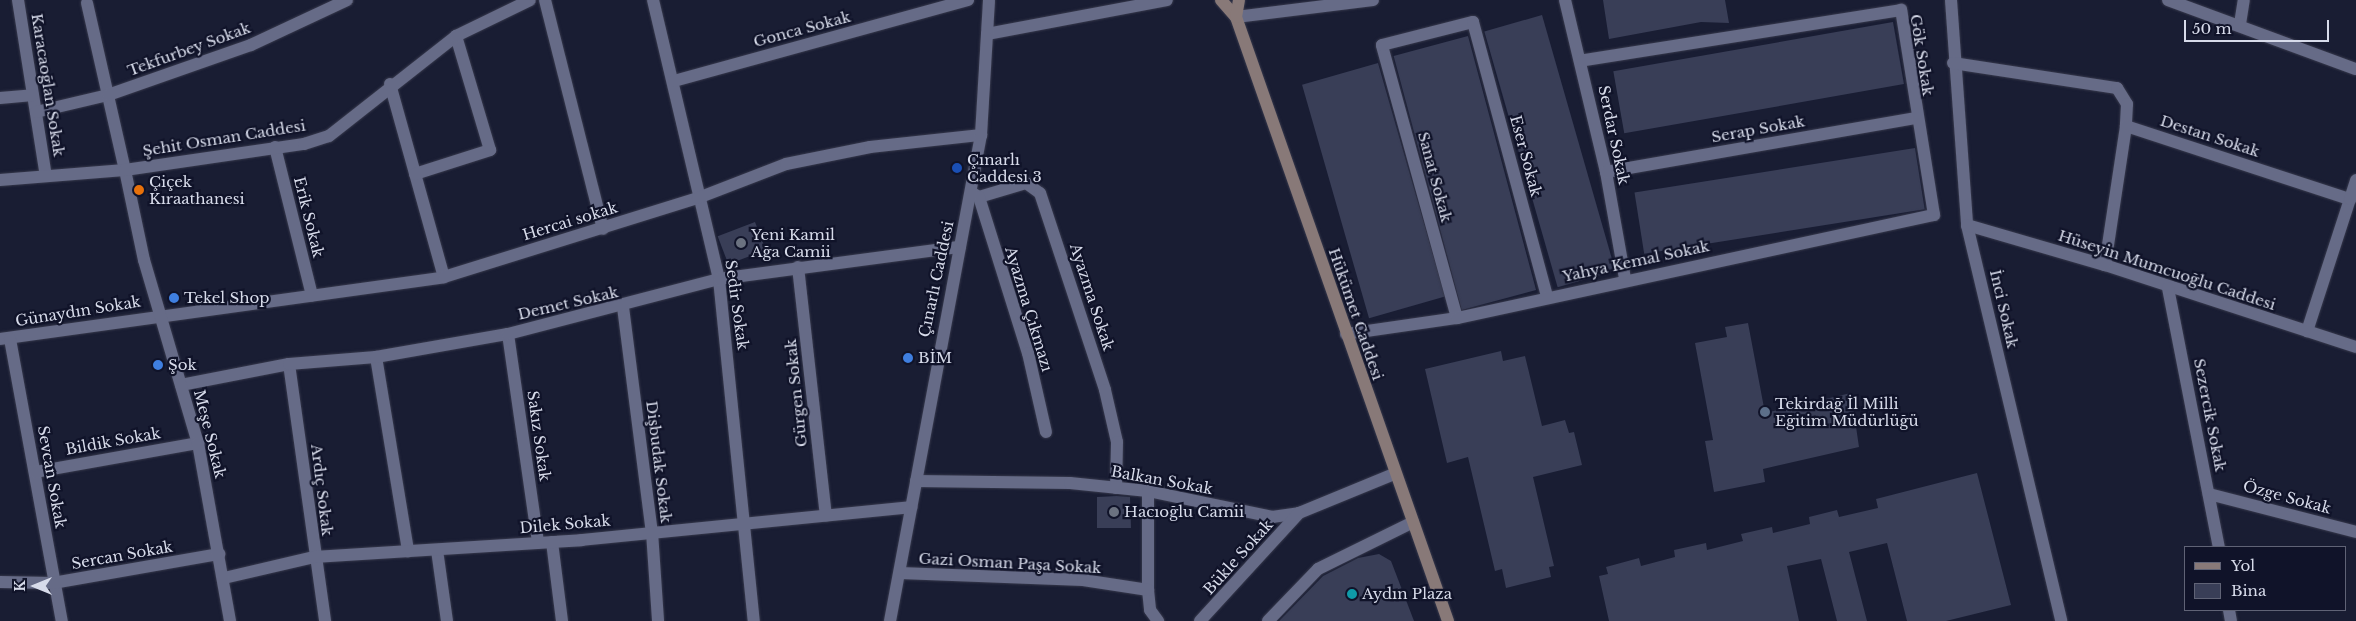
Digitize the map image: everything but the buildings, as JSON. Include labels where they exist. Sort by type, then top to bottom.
[{"type":"main road","name":"Hükümet Caddesi","points":[[1221,0],[1236,17],[1394,474],[1448,621]]},
{"type":"main road","name":"Hükümet Caddesi","points":[[1236,17],[1239,0]]},
{"type":"street","name":"Karacaoğlan Sokak","points":[[18,0],[46,176]]},
{"type":"street","name":"Tekfurbey Sokak","points":[[36,112],[108,95],[251,45],[347,0]]},
{"type":"street","name":"Şehit Osman Caddesi","points":[[0,180],[125,170],[275,148],[329,136],[390,84],[456,36],[530,0]]},
{"type":"street","points":[[545,0],[603,229]]},
{"type":"street","name":"Sedir Sokak","points":[[653,0],[674,81],[698,198],[719,279],[747,523],[754,621]]},
{"type":"street","name":"Gonca Sokak","points":[[674,81],[968,0]]},
{"type":"street","name":"Çınarlı Caddesi","points":[[890,621],[960,247],[975,194],[990,0]]},
{"type":"street","points":[[987,34],[1167,0]]},
{"type":"street","points":[[1236,17],[1373,0]]},
{"type":"street","name":"Serdar Sokak","points":[[1565,0],[1606,172],[1625,279]]},
{"type":"street","name":"İnci Sokak","points":[[1951,0],[1953,63],[1967,225],[2061,621]]},
{"type":"street","points":[[2168,0],[2240,24],[2356,69]]},
{"type":"street","points":[[2240,24],[2244,0]]},
{"type":"street","name":"Meşe Sokak","points":[[87,3],[144,260],[162,314],[198,443],[224,578],[230,621]]},
{"type":"street","name":"Gök Sokak","points":[[1580,61],[1900,10],[1916,118],[1934,215]]},
{"type":"street","name":"Sanat Sokak","points":[[1457,318],[1382,45],[1473,22]]},
{"type":"street","name":"Eser Sokak","points":[[1473,22],[1547,297]]},
{"type":"street","points":[[415,174],[490,150],[456,36]]},
{"type":"street","points":[[1953,63],[2117,88],[2127,104],[2126,126],[2105,265]]},
{"type":"street","points":[[390,84],[444,276]]},
{"type":"street","points":[[0,98],[33,95]]},
{"type":"street","name":"Serap Sokak","points":[[1606,172],[1916,118]]},
{"type":"street","name":"Destan Sokak","points":[[2126,126],[2350,198]]},
{"type":"street","name":"Hercai sokak","points":[[162,314],[444,276],[603,229],[698,198],[786,164],[870,147],[981,135]]},
{"type":"street","name":"Erik Sokak","points":[[275,148],[312,295]]},
{"type":"street","points":[[2307,331],[2356,180]]},
{"type":"street","name":"Ayazma Sokak","points":[[975,194],[1026,183],[1040,193],[1105,390],[1117,442],[1116,488]]},
{"type":"street","name":"Ayazma Çıkmazı","points":[[975,194],[1028,353],[1046,432]]},
{"type":"street","name":"Yahya Kemal Sokak","points":[[1346,334],[1457,318],[1625,279],[1934,215]]},
{"type":"street","name":"Hüseyin Mumcuoğlu Caddesi","points":[[1967,225],[2105,265],[2168,288],[2356,347]]},
{"type":"street","name":"Demet Sokak","points":[[181,384],[289,364],[376,357],[508,334],[622,307],[719,279],[960,247]]},
{"type":"street","name":"Gürgen Sokak","points":[[798,267],[826,515]]},
{"type":"street","name":"Sezercik Sokak","points":[[2168,288],[2219,546]]},
{"type":"street","name":"Dişbudak Sokak","points":[[622,307],[652,532],[658,621]]},
{"type":"street","name":"Günaydın Sokak","points":[[5,339],[162,314]]},
{"type":"street","name":"Sakız Sokak","points":[[508,334],[538,543]]},
{"type":"street","name":"Sevcan Sokak","points":[[5,339],[34,472],[53,583],[62,621]]},
{"type":"street","points":[[376,357],[408,551]]},
{"type":"street","name":"Ardıç Sokak","points":[[289,364],[314,557],[325,621]]},
{"type":"street","name":"Bildik Sokak","points":[[34,472],[198,443]]},
{"type":"street","name":"Balkan Sokak","points":[[916,481],[1116,488],[1148,492],[1272,517],[1299,513],[1394,474]]},
{"type":"street","points":[[1148,492],[1148,590],[1150,610],[1158,621]]},
{"type":"street","name":"Özge Sokak","points":[[2210,494],[2356,532]]},
{"type":"street","name":"Dilek Sokak","points":[[224,578],[314,557],[552,542],[911,507]]},
{"type":"street","name":"Bükle Sokak","points":[[1200,621],[1299,513]]},
{"type":"street","points":[[1268,621],[1318,569],[1413,522]]},
{"type":"street","points":[[552,542],[562,621]]},
{"type":"street","points":[[436,550],[447,621]]},
{"type":"street","name":"Sercan Sokak","points":[[0,582],[53,583],[219,554]]},
{"type":"street","name":"Gazi Osman Paşa Sokak","points":[[900,573],[1083,580],[1148,590]]},
{"type":"place","name":"Çınarlı Caddesi 3","points":[[957,168]]},
{"type":"place","name":"Çiçek Kıraathanesi","points":[[139,190]]},
{"type":"place","name":"Yeni Kamil Ağa Camii","points":[[741,243]]},
{"type":"place","name":"Tekel Shop","points":[[174,298]]},
{"type":"place","name":"BİM","points":[[908,358]]},
{"type":"place","name":"Şok","points":[[158,365]]},
{"type":"place","name":"Tekirdağ İl Milli Eğitim Müdürlüğü","points":[[1765,412]]},
{"type":"place","name":"Hacıoğlu Camii","points":[[1114,512]]},
{"type":"place","name":"Aydın Plaza","points":[[1352,594]]}]
